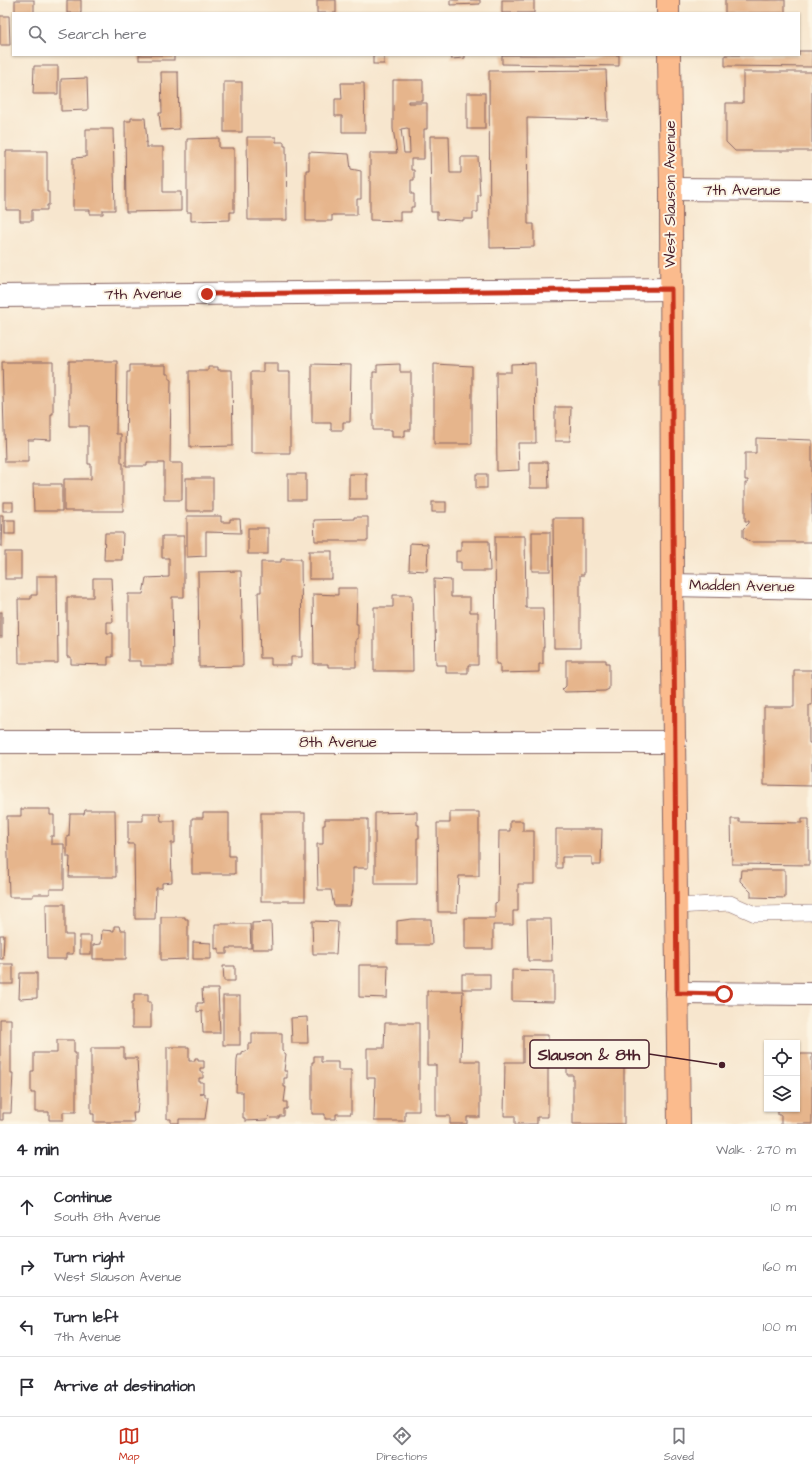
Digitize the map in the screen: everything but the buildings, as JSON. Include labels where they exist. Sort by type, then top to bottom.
[{"type":"main road","points":[[668,0],[668,12]]},
{"type":"main road","name":"West Slauson Avenue","points":[[669,56],[671,189],[672,585],[679,1124]]},
{"type":"street","name":"7th Avenue","points":[[671,189],[812,190]]},
{"type":"street","name":"7th Avenue","points":[[0,296],[671,289]]},
{"type":"street","name":"Madden Avenue","points":[[672,585],[812,588]]},
{"type":"street","name":"8th Avenue","points":[[0,742],[675,742]]},
{"type":"street","points":[[677,993],[812,994]]},
{"type":"lane","points":[[677,906],[730,903],[755,914],[812,913]]},
{"type":"place","name":"Slauson & 8th","points":[[722,1065]]},
{"type":"route","points":[[207,294],[671,289],[672,585],[677,993],[724,994]]}]
